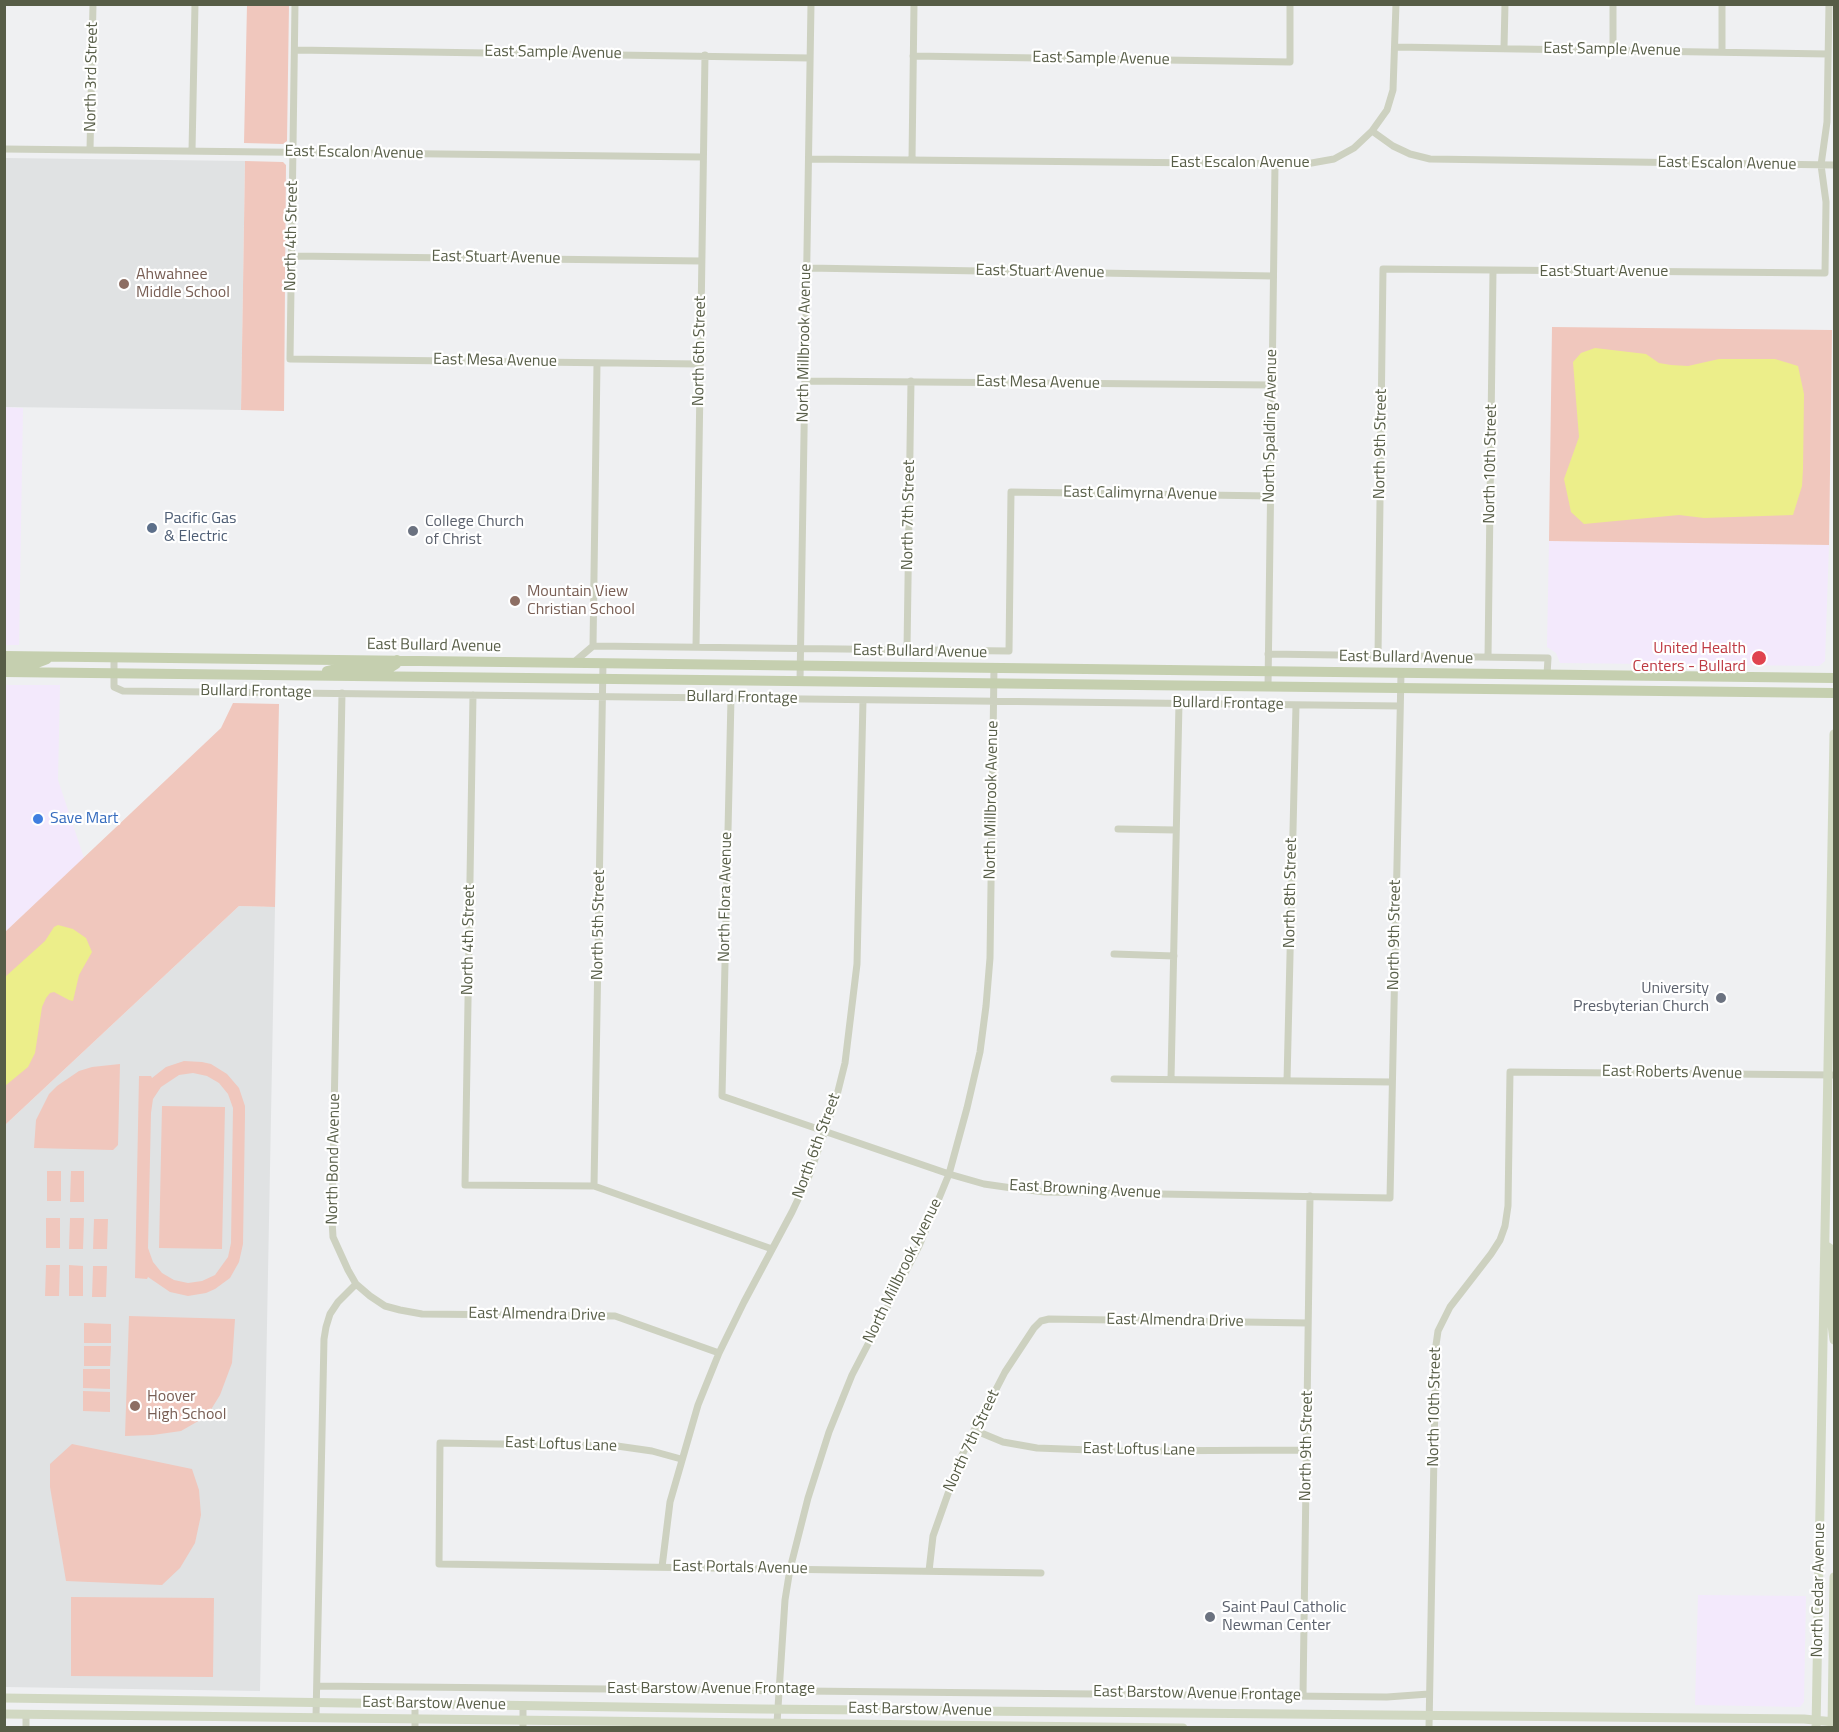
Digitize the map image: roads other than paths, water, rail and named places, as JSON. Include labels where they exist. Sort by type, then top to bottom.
[{"type":"main road","name":"East Bullard Avenue","points":[[4,656],[1834,678]]},
{"type":"main road","points":[[4,664],[34,664],[53,656]]},
{"type":"main road","points":[[306,675],[340,668],[388,669],[396,664],[397,660]]},
{"type":"main road","name":"East Bullard Avenue","points":[[4,672],[1834,693]]},
{"type":"main road","name":"North Cedar Avenue","points":[[1817,1724],[1826,1245],[1832,1075],[1834,734]]},
{"type":"main road","points":[[1826,1245],[1833,1254],[1832,1325],[1834,1340]]},
{"type":"main road","name":"North Cedar Avenue","points":[[1833,1723],[1834,1577]]},
{"type":"main road","name":"East Barstow Avenue","points":[[4,1698],[1833,1723]]},
{"type":"main road","name":"East Barstow Avenue","points":[[4,1714],[316,1717],[415,1723],[777,1723],[1183,1728]]},
{"type":"street","name":"North 3rd Street","points":[[90,150],[93,4]]},
{"type":"street","points":[[192,151],[195,4]]},
{"type":"street","name":"North 4th Street","points":[[290,359],[296,4]]},
{"type":"street","name":"North Millbrook Avenue","points":[[800,681],[811,4]]},
{"type":"street","points":[[912,160],[914,4]]},
{"type":"street","name":"East Sample Avenue","points":[[913,56],[1290,62],[1290,4]]},
{"type":"street","points":[[1372,131],[1387,110],[1393,90],[1396,4]]},
{"type":"street","points":[[1504,4],[1504,48]]},
{"type":"street","points":[[1613,4],[1613,50]]},
{"type":"street","points":[[1722,4],[1722,51]]},
{"type":"street","points":[[1821,165],[1827,122],[1829,4]]},
{"type":"street","name":"East Sample Avenue","points":[[1395,47],[1828,54]]},
{"type":"street","name":"East Sample Avenue","points":[[295,50],[810,58]]},
{"type":"street","name":"North 6th Street","points":[[696,647],[705,55]]},
{"type":"street","name":"East Escalon Avenue","points":[[809,159],[1306,164],[1334,159],[1354,148],[1372,131],[1392,146],[1430,159],[1834,165]]},
{"type":"street","name":"East Escalon Avenue","points":[[4,149],[703,156]]},
{"type":"street","name":"North Spalding Avenue","points":[[1268,687],[1275,164]]},
{"type":"street","name":"East Stuart Avenue","points":[[1383,269],[1825,273],[1826,202],[1821,165]]},
{"type":"street","name":"East Stuart Avenue","points":[[292,256],[701,261]]},
{"type":"street","name":"East Stuart Avenue","points":[[807,268],[1273,276]]},
{"type":"street","name":"North 9th Street","points":[[1378,655],[1383,269]]},
{"type":"street","name":"North 10th Street","points":[[1488,657],[1493,271]]},
{"type":"street","name":"East Mesa Avenue","points":[[290,359],[699,364]]},
{"type":"street","points":[[593,646],[597,363]]},
{"type":"street","name":"East Mesa Avenue","points":[[805,381],[1272,385]]},
{"type":"street","name":"North 7th Street","points":[[907,649],[911,381]]},
{"type":"street","name":"East Calimyrna Avenue","points":[[907,649],[1009,651],[1011,492],[1270,496]]},
{"type":"street","points":[[573,663],[593,646],[907,649]]},
{"type":"street","points":[[1268,654],[1548,658],[1547,675]]},
{"type":"street","points":[[113,673],[114,657]]},
{"type":"street","name":"North 5th Street","points":[[594,1186],[603,663]]},
{"type":"street","name":"North Millbrook Avenue","points":[[777,1723],[782,1631],[790,1569],[808,1498],[829,1432],[852,1375],[919,1246],[948,1174],[968,1108],[980,1052],[990,958],[994,668]]},
{"type":"street","name":"Bullard Frontage","points":[[113,673],[114,687],[123,691],[1400,706]]},
{"type":"street","name":"North 9th Street","points":[[1390,1198],[1401,673]]},
{"type":"street","name":"North Bond Avenue","points":[[342,693],[332,1220],[333,1237],[338,1252],[356,1284]]},
{"type":"street","name":"North 4th Street","points":[[473,695],[465,1185],[594,1186]]},
{"type":"street","name":"North Flora Avenue","points":[[722,1096],[731,698]]},
{"type":"street","name":"North 6th Street","points":[[662,1567],[670,1502],[698,1404],[719,1353],[809,1176],[836,1099],[844,1063],[857,964],[864,700]]},
{"type":"street","points":[[1171,1079],[1179,703]]},
{"type":"street","name":"North 8th Street","points":[[1287,1081],[1296,705]]},
{"type":"street","points":[[1118,829],[1176,830]]},
{"type":"street","points":[[1114,954],[1174,956]]},
{"type":"street","name":"North 10th Street","points":[[1429,1728],[1436,1345],[1438,1331],[1450,1307],[1491,1254],[1505,1226],[1508,1206],[1510,1071]]},
{"type":"street","name":"East Roberts Avenue","points":[[1510,1071],[1832,1075]]},
{"type":"street","points":[[1114,1078],[1392,1082]]},
{"type":"street","name":"East Browning Avenue","points":[[722,1096],[948,1174],[984,1184],[1045,1191],[1390,1198]]},
{"type":"street","points":[[594,1186],[772,1249]]},
{"type":"street","name":"North 9th Street","points":[[1303,1696],[1310,1196]]},
{"type":"street","points":[[316,1717],[325,1333],[330,1314],[338,1302],[356,1284]]},
{"type":"street","name":"East Almendra Drive","points":[[356,1284],[385,1305],[400,1310],[422,1314],[615,1316],[719,1353]]},
{"type":"street","name":"East Almendra Drive","points":[[1041,1321],[1049,1319],[1308,1323]]},
{"type":"street","name":"North 7th Street","points":[[928,1571],[931,1546],[940,1514],[961,1457],[1005,1372],[1041,1321]]},
{"type":"street","name":"East Loftus Lane","points":[[974,1430],[1003,1442],[1037,1448],[1118,1451],[1306,1450]]},
{"type":"street","name":"East Loftus Lane","points":[[438,1564],[440,1443],[617,1446],[652,1451],[681,1459]]},
{"type":"street","name":"East Portals Avenue","points":[[438,1564],[1041,1573]]},
{"type":"street","name":"East Barstow Avenue Frontage","points":[[317,1686],[1387,1697],[1429,1694]]},
{"type":"street","points":[[415,1704],[415,1723]]},
{"type":"street","points":[[523,1705],[523,1724]]},
{"type":"street","points":[[1040,1712],[1040,1727]]},
{"type":"street","points":[[26,1714],[26,1728]]},
{"type":"place","name":"Ahwahnee Middle School","points":[[124,284]]},
{"type":"place","name":"Pacific Gas & Electric","points":[[152,528]]},
{"type":"place","name":"College Church of Christ","points":[[413,531]]},
{"type":"place","name":"Mountain View Christian School","points":[[515,601]]},
{"type":"place","name":"United Health Centers - Bullard","points":[[1759,658]]},
{"type":"place","name":"Save Mart","points":[[38,819]]},
{"type":"place","name":"University Presbyterian Church","points":[[1721,998]]},
{"type":"place","name":"Hoover High School","points":[[135,1406]]},
{"type":"place","name":"Saint Paul Catholic Newman Center","points":[[1210,1617]]}]
